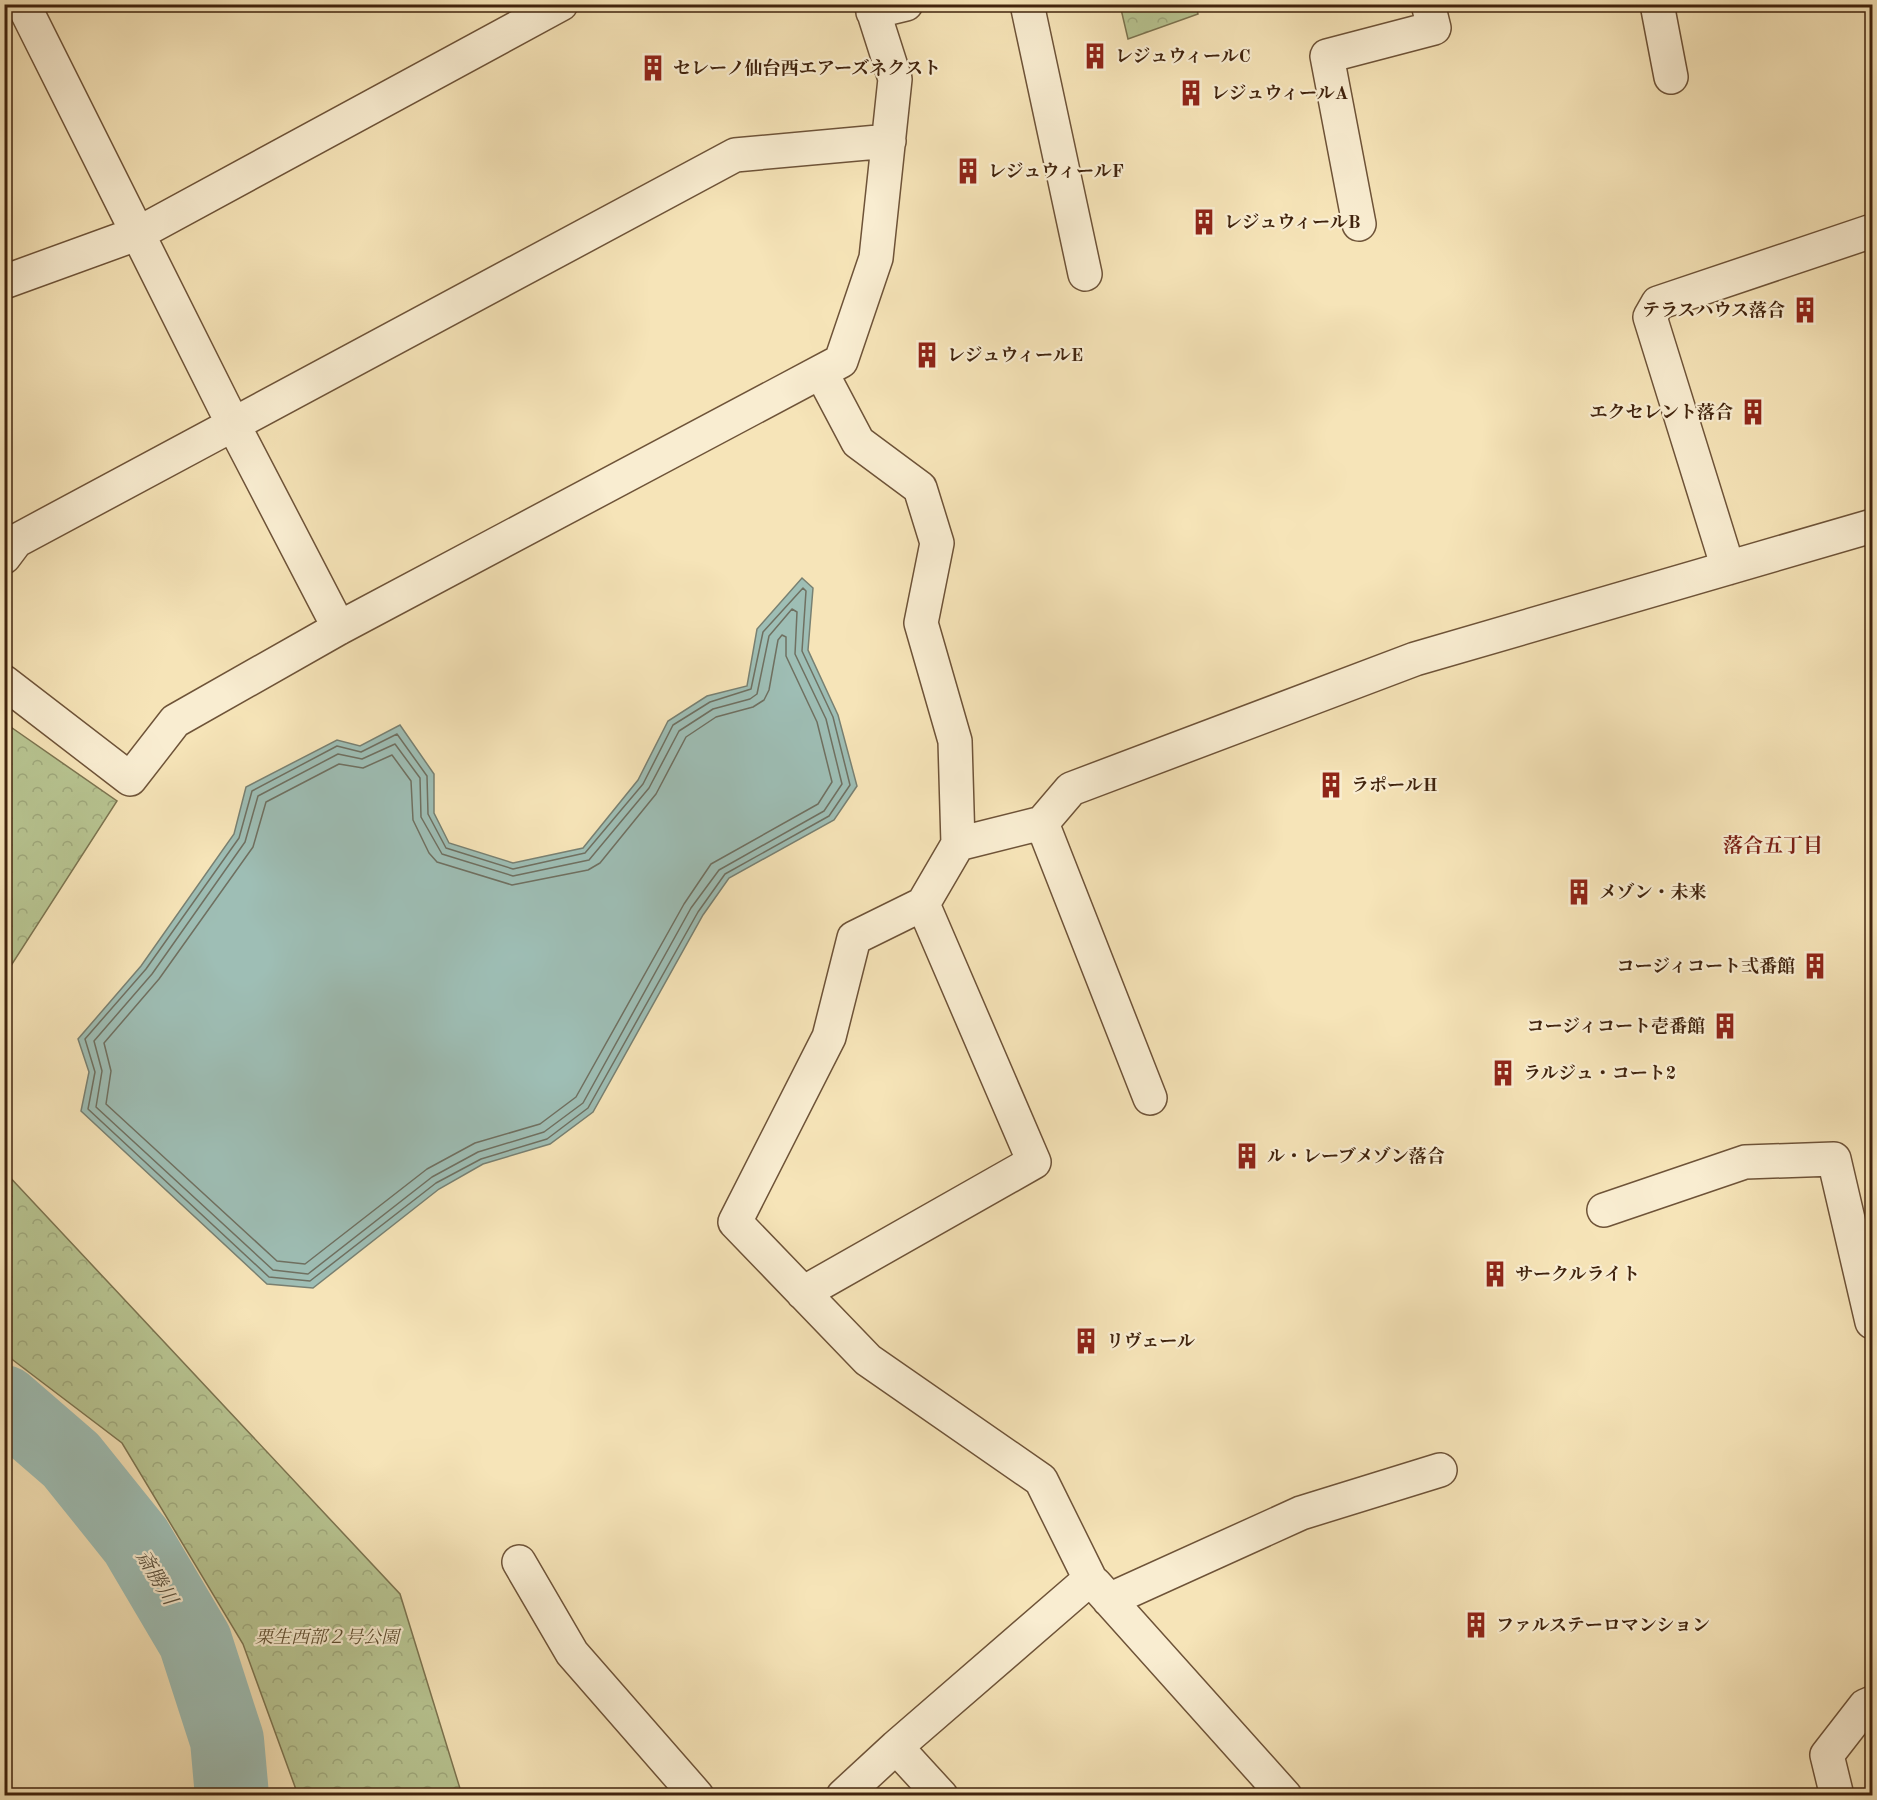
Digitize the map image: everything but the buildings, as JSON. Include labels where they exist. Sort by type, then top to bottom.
[{"type":"street","points":[[23,4],[233,424],[339,628]]},
{"type":"street","points":[[4,282],[138,233],[561,4]]},
{"type":"street","points":[[4,682],[130,779],[175,721],[339,628],[841,361],[876,258],[895,79],[872,8],[906,4]]},
{"type":"street","points":[[1027,4],[1085,274]]},
{"type":"street","points":[[1359,224],[1327,56],[1434,28],[1428,4]]},
{"type":"street","points":[[1657,4],[1671,77]]},
{"type":"street","points":[[4,557],[16,541],[735,155],[889,141]]},
{"type":"street","points":[[1728,568],[1650,317],[1658,303],[1872,231]]},
{"type":"street","points":[[821,372],[858,442],[920,488],[937,543],[921,623],[955,741],[958,844],[923,904],[854,938],[829,1037],[735,1222],[868,1360],[1041,1480],[1100,1589],[1285,1796]]},
{"type":"street","points":[[958,844],[1042,823],[1071,789],[1415,659],[1872,526]]},
{"type":"street","points":[[1042,823],[1150,1098]]},
{"type":"street","points":[[803,1293],[1034,1162],[923,904]]},
{"type":"street","points":[[1604,1210],[1745,1161],[1834,1159],[1872,1322]]},
{"type":"street","points":[[843,1796],[896,1748],[1100,1589],[1301,1514],[1440,1470]]},
{"type":"street","points":[[519,1562],[572,1653],[697,1796]]},
{"type":"street","points":[[1837,1796],[1827,1755],[1865,1706],[1872,1703]]},
{"type":"street","points":[[896,1748],[941,1796]]},
{"type":"green space","points":[[1120,5],[1196,5],[1198,14],[1128,39]]},
{"type":"green space","points":[[5,723],[117,801],[5,975]]},
{"type":"green space","name":"栗生西部２号公園","points":[[5,1172],[400,1594],[462,1795],[298,1795],[243,1644],[122,1443],[5,1354]]},
{"type":"water","points":[[802,578],[813,588],[808,650],[838,715],[857,786],[834,820],[729,878],[703,915],[593,1112],[550,1144],[483,1164],[439,1189],[313,1288],[267,1284],[81,1111],[89,1072],[78,1039],[141,966],[234,834],[246,787],[337,740],[360,746],[400,725],[434,774],[434,813],[449,843],[513,863],[583,848],[638,780],[668,721],[707,696],[747,686],[757,629]]},
{"type":"waterway","name":"斎勝川","points":[[4,1402],[71,1460],[136,1541],[195,1641],[227,1740],[232,1796]]},
{"type":"place","name":"レジュウィールC","points":[[1095,56]]},
{"type":"place","name":"セレーノ仙台西エアーズネクスト","points":[[653,68]]},
{"type":"place","name":"レジュウィールA","points":[[1191,93]]},
{"type":"place","name":"レジュウィールF","points":[[968,171]]},
{"type":"place","name":"レジュウィールB","points":[[1204,222]]},
{"type":"place","name":"テラスハウス落合","points":[[1805,310]]},
{"type":"place","name":"レジュウィールE","points":[[927,355]]},
{"type":"place","name":"エクセレント落合","points":[[1753,412]]},
{"type":"place","name":"ラポールH","points":[[1331,785]]},
{"type":"place","name":"メゾン・未来","points":[[1579,892]]},
{"type":"place","name":"コージィコート弍番館","points":[[1815,966]]},
{"type":"place","name":"コージィコート壱番館","points":[[1725,1026]]},
{"type":"place","name":"ラルジュ・コート2","points":[[1503,1073]]},
{"type":"place","name":"ル・レーブメゾン落合","points":[[1247,1156]]},
{"type":"place","name":"サークルライト","points":[[1495,1274]]},
{"type":"place","name":"リヴェール","points":[[1086,1341]]},
{"type":"place","name":"ファルステーロマンション","points":[[1476,1625]]},
{"type":"district","name":"落合五丁目","points":[[1773,845]]}]
